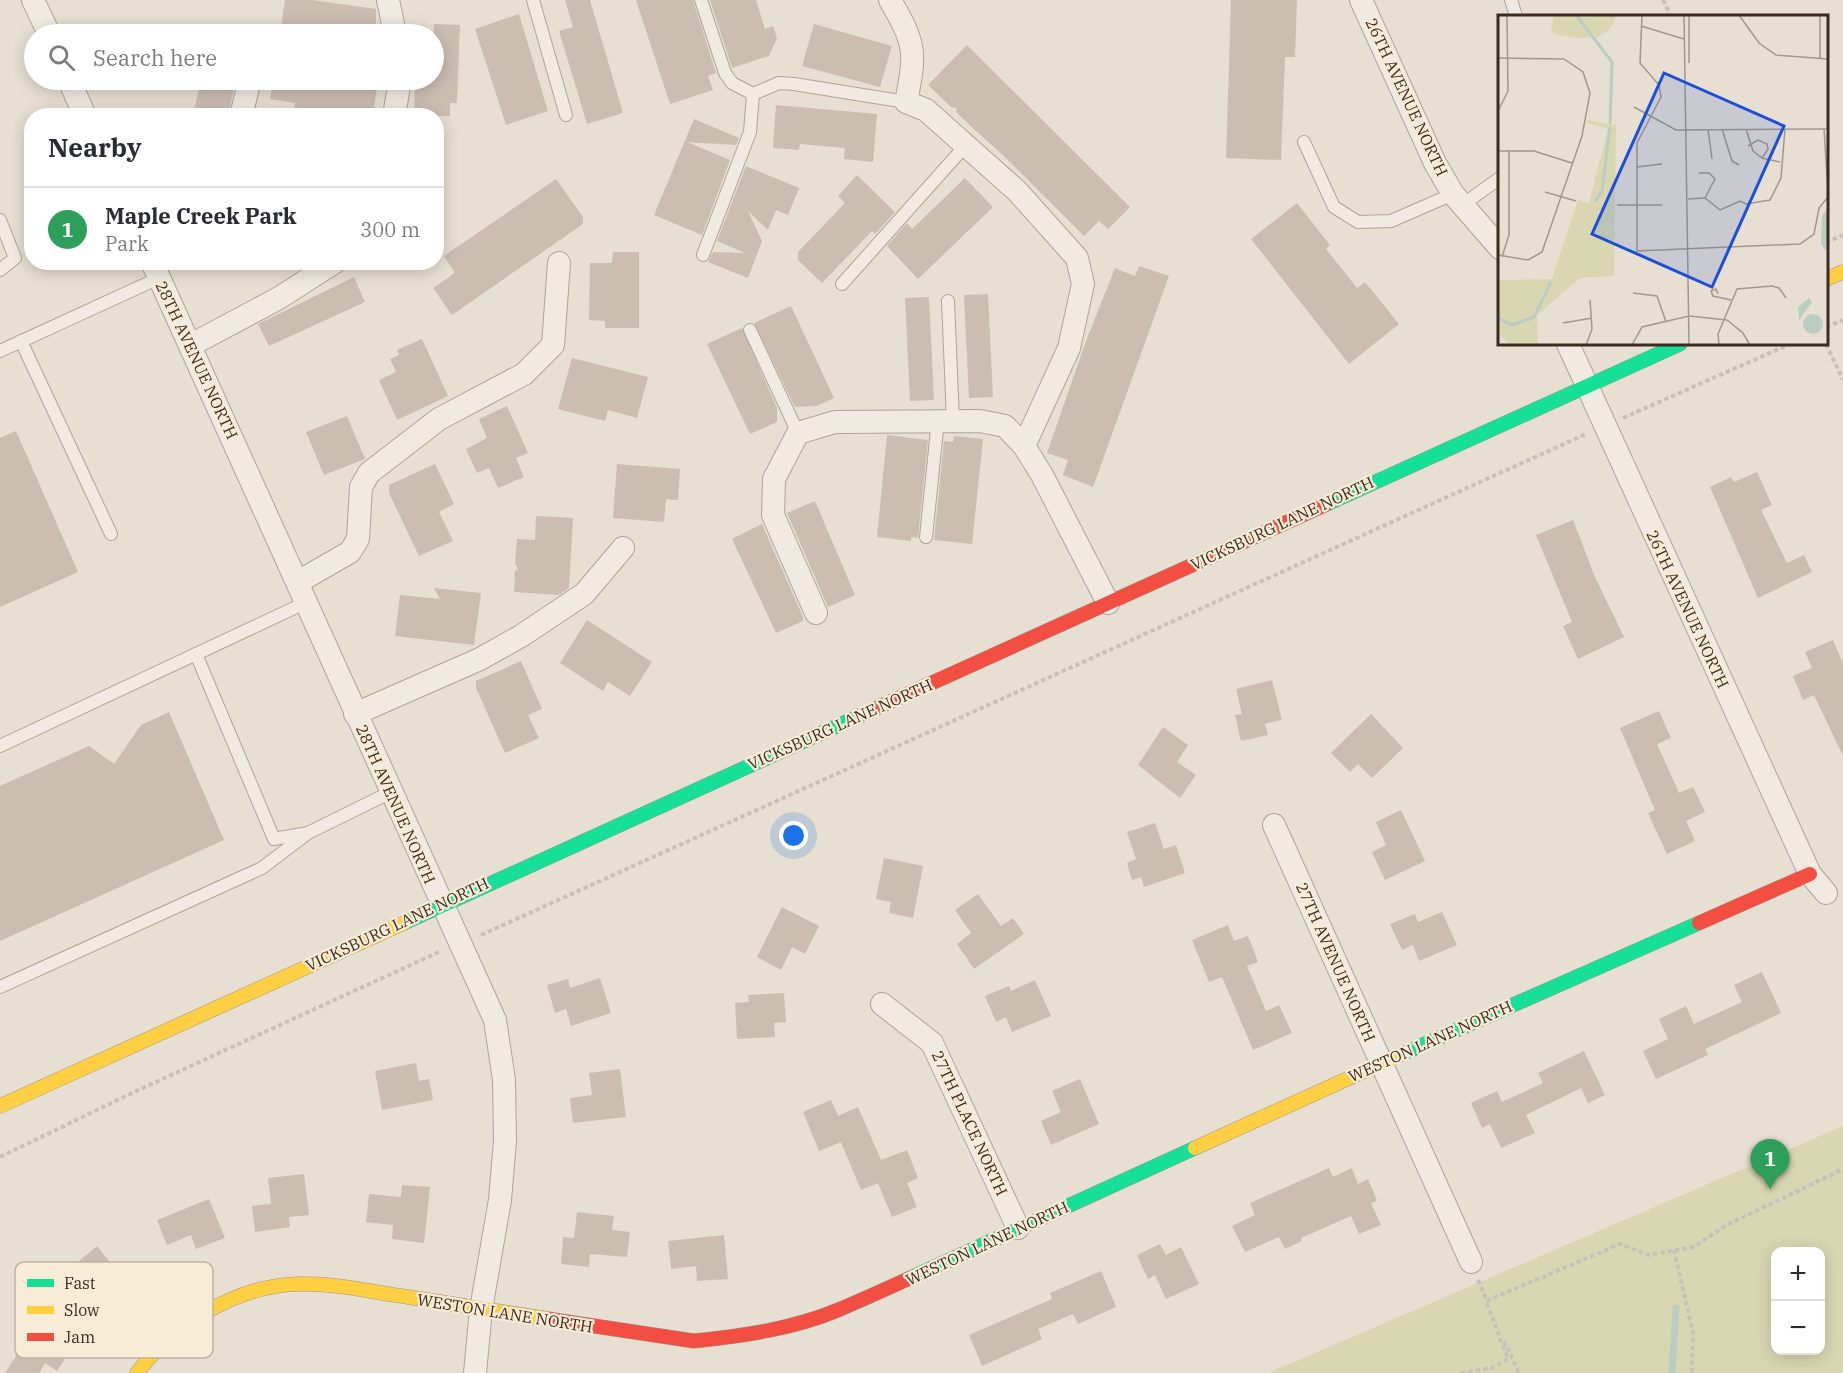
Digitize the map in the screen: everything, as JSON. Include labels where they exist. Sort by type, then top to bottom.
[{"type":"main road","points":[[1828,279],[1843,272]]},
{"type":"main road","name":"VICKSBURG LANE NORTH","points":[[0,1106],[441,903],[1678,345]]},
{"type":"main road","name":"WESTON LANE NORTH","points":[[213,1310],[248,1294],[290,1284],[334,1286],[694,1341],[743,1338],[790,1328],[837,1311],[1381,1063],[1810,873]]},
{"type":"main road","name":"WESTON LANE NORTH","points":[[137,1373],[151,1358]]},
{"type":"street","points":[[33,0],[44,24]]},
{"type":"street","points":[[388,0],[393,24]]},
{"type":"street","points":[[890,0],[906,27],[915,58],[906,102],[926,110],[1017,191],[1077,258],[1083,284],[1069,348],[1024,446]]},
{"type":"street","name":"26TH AVENUE NORTH","points":[[1361,0],[1435,163],[1458,199],[1498,246]]},
{"type":"street","points":[[73,90],[81,108]]},
{"type":"street","points":[[243,108],[248,90]]},
{"type":"street","points":[[395,108],[398,90]]},
{"type":"street","points":[[298,582],[350,552],[358,539],[361,487],[369,473],[439,419],[524,374],[547,353],[553,345],[556,330],[560,263]]},
{"type":"street","name":"28TH AVENUE NORTH","points":[[155,270],[191,345],[355,714],[495,1020],[504,1080],[505,1141],[501,1188],[481,1309],[475,1373]]},
{"type":"street","points":[[191,345],[279,298],[323,270]]},
{"type":"street","name":"26TH AVENUE NORTH","points":[[1568,345],[1810,873],[1826,893]]},
{"type":"street","points":[[816,613],[772,515],[774,479],[798,433],[835,422],[946,420],[980,421],[1005,426],[1024,446],[1042,476],[1108,603]]},
{"type":"street","points":[[355,714],[480,659],[521,636],[584,594],[622,548]]},
{"type":"street","name":"27TH AVENUE NORTH","points":[[1274,825],[1471,1262]]},
{"type":"street","name":"27TH PLACE NORTH","points":[[882,1005],[932,1043],[1018,1228]]},
{"type":"lane","points":[[533,0],[566,115]]},
{"type":"lane","points":[[701,0],[725,73],[732,83],[753,94]]},
{"type":"lane","points":[[1511,0],[1516,15]]},
{"type":"lane","points":[[753,94],[779,83],[906,102]]},
{"type":"lane","points":[[703,255],[750,132],[753,94]]},
{"type":"lane","points":[[1304,142],[1334,207],[1358,222],[1391,221],[1458,199],[1498,179]]},
{"type":"lane","points":[[842,285],[966,145]]},
{"type":"lane","points":[[0,220],[15,258],[0,270]]},
{"type":"lane","points":[[0,351],[155,270]]},
{"type":"lane","points":[[926,537],[946,420],[948,301]]},
{"type":"lane","points":[[750,330],[798,433]]},
{"type":"lane","points":[[21,341],[111,534]]},
{"type":"lane","points":[[0,746],[307,603]]},
{"type":"lane","points":[[196,654],[274,839],[308,833]]},
{"type":"lane","points":[[0,987],[262,868],[308,833],[391,792]]},
{"type":"path","points":[[1663,0],[1670,15]]},
{"type":"path","points":[[1828,242],[1843,235]]},
{"type":"path","points":[[1828,327],[1843,320]]},
{"type":"path","points":[[0,1157],[132,1092],[1788,345]]},
{"type":"path","points":[[1826,345],[1843,380]]},
{"type":"path","points":[[1486,1301],[1620,1244],[1648,1255],[1694,1247],[1725,1226],[1843,1169]]},
{"type":"path","points":[[1674,1250],[1693,1333],[1692,1373]]},
{"type":"path","points":[[1461,1373],[1492,1368],[1508,1359],[1471,1262]]},
{"type":"path","points":[[1486,1301],[1519,1373]]},
{"type":"shaded area","points":[[1843,1126],[1843,1373],[1268,1373]]},
{"type":"building","points":[[285,0],[312,0],[376,9],[376,24],[281,24]]},
{"type":"building","points":[[565,0],[590,0],[623,113],[587,124],[559,31],[573,27]]},
{"type":"building","points":[[636,0],[693,0],[716,73],[708,76],[713,90],[670,104]]},
{"type":"building","points":[[710,0],[756,0],[765,29],[773,26],[777,38],[769,56],[732,68]]},
{"type":"building","points":[[1231,0],[1297,0],[1295,57],[1285,57],[1281,160],[1226,158]]},
{"type":"building","points":[[519,14],[548,111],[506,125],[475,29]]},
{"type":"building","points":[[444,24],[460,25],[457,103],[450,103],[450,116],[444,116],[444,108],[414,108],[415,90],[444,90]]},
{"type":"building","points":[[814,24],[892,46],[880,87],[802,66]]},
{"type":"building","points":[[967,45],[1130,207],[1108,229],[1099,221],[1084,236],[956,112],[957,108],[951,107],[928,85]]},
{"type":"building","points":[[199,90],[234,90],[230,108],[195,108]]},
{"type":"building","points":[[271,90],[377,90],[374,108],[294,108],[295,103],[270,99]]},
{"type":"building","points":[[776,105],[877,114],[873,162],[844,159],[845,148],[800,144],[799,150],[773,148]]},
{"type":"building","points":[[694,119],[739,138],[736,145],[687,142],[730,160],[702,235],[654,215]]},
{"type":"building","points":[[746,166],[799,188],[788,215],[776,210],[768,230],[748,211],[762,241],[748,278],[708,262],[713,252],[745,253],[717,241]]},
{"type":"building","points":[[857,175],[895,212],[875,234],[872,231],[822,283],[798,260],[798,252],[845,203],[838,196]]},
{"type":"building","points":[[965,178],[993,207],[918,279],[887,246],[907,223],[912,229]]},
{"type":"building","points":[[556,179],[583,217],[583,224],[452,315],[433,288],[455,273],[444,256]]},
{"type":"building","points":[[1297,203],[1330,245],[1326,249],[1357,288],[1365,282],[1399,324],[1349,364],[1251,239]]},
{"type":"building","points":[[613,252],[639,252],[639,328],[605,328],[605,321],[589,320],[590,263],[612,263]]},
{"type":"building","points":[[1139,266],[1169,276],[1093,487],[1063,475],[1068,460],[1047,453],[1086,341],[1115,268],[1135,276]]},
{"type":"building","points":[[354,277],[365,302],[269,346],[258,324]]},
{"type":"building","points":[[988,294],[993,397],[969,398],[964,295]]},
{"type":"building","points":[[929,297],[934,400],[910,401],[905,298]]},
{"type":"building","points":[[791,306],[834,398],[817,406],[795,407],[754,323]]},
{"type":"building","points":[[742,328],[777,408],[777,422],[750,434],[707,344]]},
{"type":"building","points":[[422,339],[448,396],[397,420],[379,380],[396,372],[390,359],[399,355],[397,350]]},
{"type":"building","points":[[572,358],[648,377],[637,418],[608,410],[605,421],[558,409]]},
{"type":"building","points":[[507,406],[528,453],[516,458],[524,477],[498,488],[489,468],[477,473],[466,449],[487,438],[479,419]]},
{"type":"building","points":[[347,416],[365,459],[324,475],[306,432]]},
{"type":"building","points":[[16,431],[78,572],[0,607],[0,438]]},
{"type":"building","points":[[887,435],[928,440],[918,538],[911,537],[911,541],[877,537]]},
{"type":"building","points":[[954,436],[983,439],[972,544],[934,540],[944,441],[953,442]]},
{"type":"building","points":[[435,464],[454,504],[439,512],[453,541],[419,556],[389,493],[389,485]]},
{"type":"building","points":[[617,464],[680,469],[678,500],[666,499],[664,522],[613,518]]},
{"type":"building","points":[[1757,472],[1772,505],[1761,510],[1787,563],[1804,555],[1812,572],[1758,598],[1710,487],[1731,477],[1734,482]]},
{"type":"building","points":[[815,501],[855,595],[828,607],[787,513]]},
{"type":"building","points":[[536,516],[573,518],[569,588],[559,595],[514,592],[515,571],[518,569],[515,563],[517,539],[535,540]]},
{"type":"building","points":[[1573,520],[1595,577],[1624,637],[1578,659],[1563,626],[1572,622],[1536,535]]},
{"type":"building","points":[[762,524],[803,617],[803,621],[776,633],[732,539]]},
{"type":"building","points":[[434,588],[481,593],[474,645],[395,636],[400,595],[440,599]]},
{"type":"building","points":[[587,620],[652,662],[630,696],[608,682],[603,691],[560,663]]},
{"type":"building","points":[[1833,640],[1843,663],[1843,756],[1814,695],[1803,700],[1793,676],[1812,668],[1805,652]]},
{"type":"building","points":[[521,661],[542,709],[528,715],[539,738],[505,753],[476,688],[476,681]]},
{"type":"building","points":[[1272,680],[1282,720],[1265,724],[1268,735],[1241,741],[1235,715],[1242,714],[1236,689]]},
{"type":"building","points":[[1659,711],[1671,738],[1657,744],[1679,793],[1693,787],[1705,812],[1686,821],[1695,841],[1667,854],[1648,813],[1655,810],[1620,728]]},
{"type":"building","points":[[169,712],[224,840],[0,941],[0,786],[89,746],[114,764],[141,725]]},
{"type":"building","points":[[1371,714],[1403,748],[1372,778],[1358,764],[1350,772],[1331,753]]},
{"type":"building","points":[[1163,727],[1188,745],[1177,762],[1196,775],[1180,798],[1138,765]]},
{"type":"building","points":[[1401,810],[1425,861],[1385,880],[1372,852],[1386,845],[1376,822]]},
{"type":"building","points":[[1155,823],[1164,849],[1176,845],[1185,873],[1144,887],[1141,877],[1132,880],[1127,863],[1136,859],[1127,832]]},
{"type":"building","points":[[884,858],[923,866],[913,918],[889,913],[891,902],[876,899]]},
{"type":"building","points":[[978,894],[1001,926],[1013,918],[1024,934],[974,969],[957,944],[971,933],[955,910]]},
{"type":"building","points":[[782,907],[819,926],[805,954],[792,947],[781,970],[757,957]]},
{"type":"building","points":[[1442,912],[1457,945],[1419,961],[1413,945],[1402,950],[1390,924],[1415,914],[1418,922]]},
{"type":"building","points":[[1228,925],[1234,941],[1248,936],[1258,962],[1247,966],[1266,1011],[1279,1005],[1292,1033],[1253,1050],[1222,977],[1209,982],[1192,940]]},
{"type":"building","points":[[1762,972],[1781,1013],[1705,1049],[1708,1055],[1656,1079],[1643,1051],[1668,1039],[1659,1019],[1686,1006],[1694,1024],[1742,1002],[1734,985]]},
{"type":"building","points":[[600,978],[611,1013],[571,1026],[566,1009],[555,1013],[547,985],[568,979],[570,988]]},
{"type":"building","points":[[1035,980],[1051,1016],[1012,1032],[1006,1017],[996,1022],[985,996],[1009,986],[1011,991]]},
{"type":"building","points":[[784,993],[786,1022],[774,1023],[775,1037],[737,1039],[735,1003],[749,1002],[748,995]]},
{"type":"building","points":[[1584,1051],[1605,1095],[1588,1103],[1581,1088],[1526,1115],[1535,1133],[1501,1148],[1490,1124],[1482,1128],[1471,1103],[1497,1091],[1502,1102],[1543,1083],[1538,1073]]},
{"type":"building","points":[[416,1063],[419,1081],[429,1079],[433,1100],[382,1110],[375,1071]]},
{"type":"building","points":[[620,1069],[626,1117],[573,1123],[570,1098],[592,1095],[589,1073]]},
{"type":"building","points":[[1080,1079],[1099,1124],[1051,1145],[1041,1121],[1061,1112],[1052,1091]]},
{"type":"building","points":[[831,1100],[838,1116],[858,1107],[881,1160],[907,1150],[918,1178],[907,1183],[917,1207],[892,1217],[878,1183],[861,1190],[841,1142],[819,1151],[803,1112]]},
{"type":"building","points":[[1329,1168],[1333,1177],[1352,1168],[1358,1184],[1368,1179],[1377,1201],[1371,1203],[1381,1225],[1359,1234],[1351,1216],[1301,1238],[1302,1241],[1285,1249],[1279,1237],[1245,1252],[1232,1226],[1255,1215],[1250,1203]]},
{"type":"building","points":[[304,1174],[309,1215],[289,1217],[290,1227],[255,1232],[252,1206],[271,1204],[268,1178]]},
{"type":"building","points":[[402,1185],[430,1187],[424,1243],[392,1239],[393,1225],[366,1222],[369,1194],[401,1197]]},
{"type":"building","points":[[209,1199],[225,1238],[196,1249],[191,1235],[167,1245],[157,1220]]},
{"type":"building","points":[[577,1212],[614,1216],[612,1230],[630,1232],[627,1257],[590,1254],[589,1267],[561,1264],[563,1237],[574,1238]]},
{"type":"building","points":[[724,1235],[728,1279],[697,1281],[696,1266],[671,1269],[668,1241]]},
{"type":"building","points":[[1160,1244],[1166,1255],[1181,1247],[1199,1284],[1166,1299],[1155,1275],[1148,1279],[1137,1255]]},
{"type":"building","points":[[97,1246],[110,1262],[78,1262]]},
{"type":"building","points":[[1101,1271],[1116,1307],[1078,1324],[1073,1314],[1038,1329],[1042,1339],[982,1366],[969,1335],[1052,1299],[1050,1293]]},
{"type":"building","points":[[15,1358],[66,1358],[57,1371],[45,1363],[39,1373],[5,1373]]},
{"type":"waterway","points":[[1672,1373],[1676,1308]]},
{"type":"traffic: fast","points":[[1327,504],[1678,345]]},
{"type":"traffic: fast","points":[[404,923],[881,706]]},
{"type":"traffic: fast","points":[[1402,1054],[1699,923]]},
{"type":"traffic: fast","points":[[910,1278],[1195,1148]]},
{"type":"traffic: slow","points":[[1828,278],[1843,272]]},
{"type":"traffic: slow","points":[[0,1106],[404,923]]},
{"type":"traffic: slow","points":[[1195,1148],[1402,1054]]},
{"type":"traffic: slow","points":[[213,1308],[253,1291],[276,1286],[314,1284],[340,1286],[548,1319]]},
{"type":"traffic: slow","points":[[137,1373],[150,1358]]},
{"type":"traffic: jam","points":[[881,706],[1327,504]]},
{"type":"traffic: jam","points":[[1699,923],[1810,874]]},
{"type":"traffic: jam","points":[[548,1319],[694,1341],[712,1339],[767,1331],[821,1317],[910,1278]]},
{"type":"place","name":"Maple Creek Park","points":[[1770,1189]]}]
